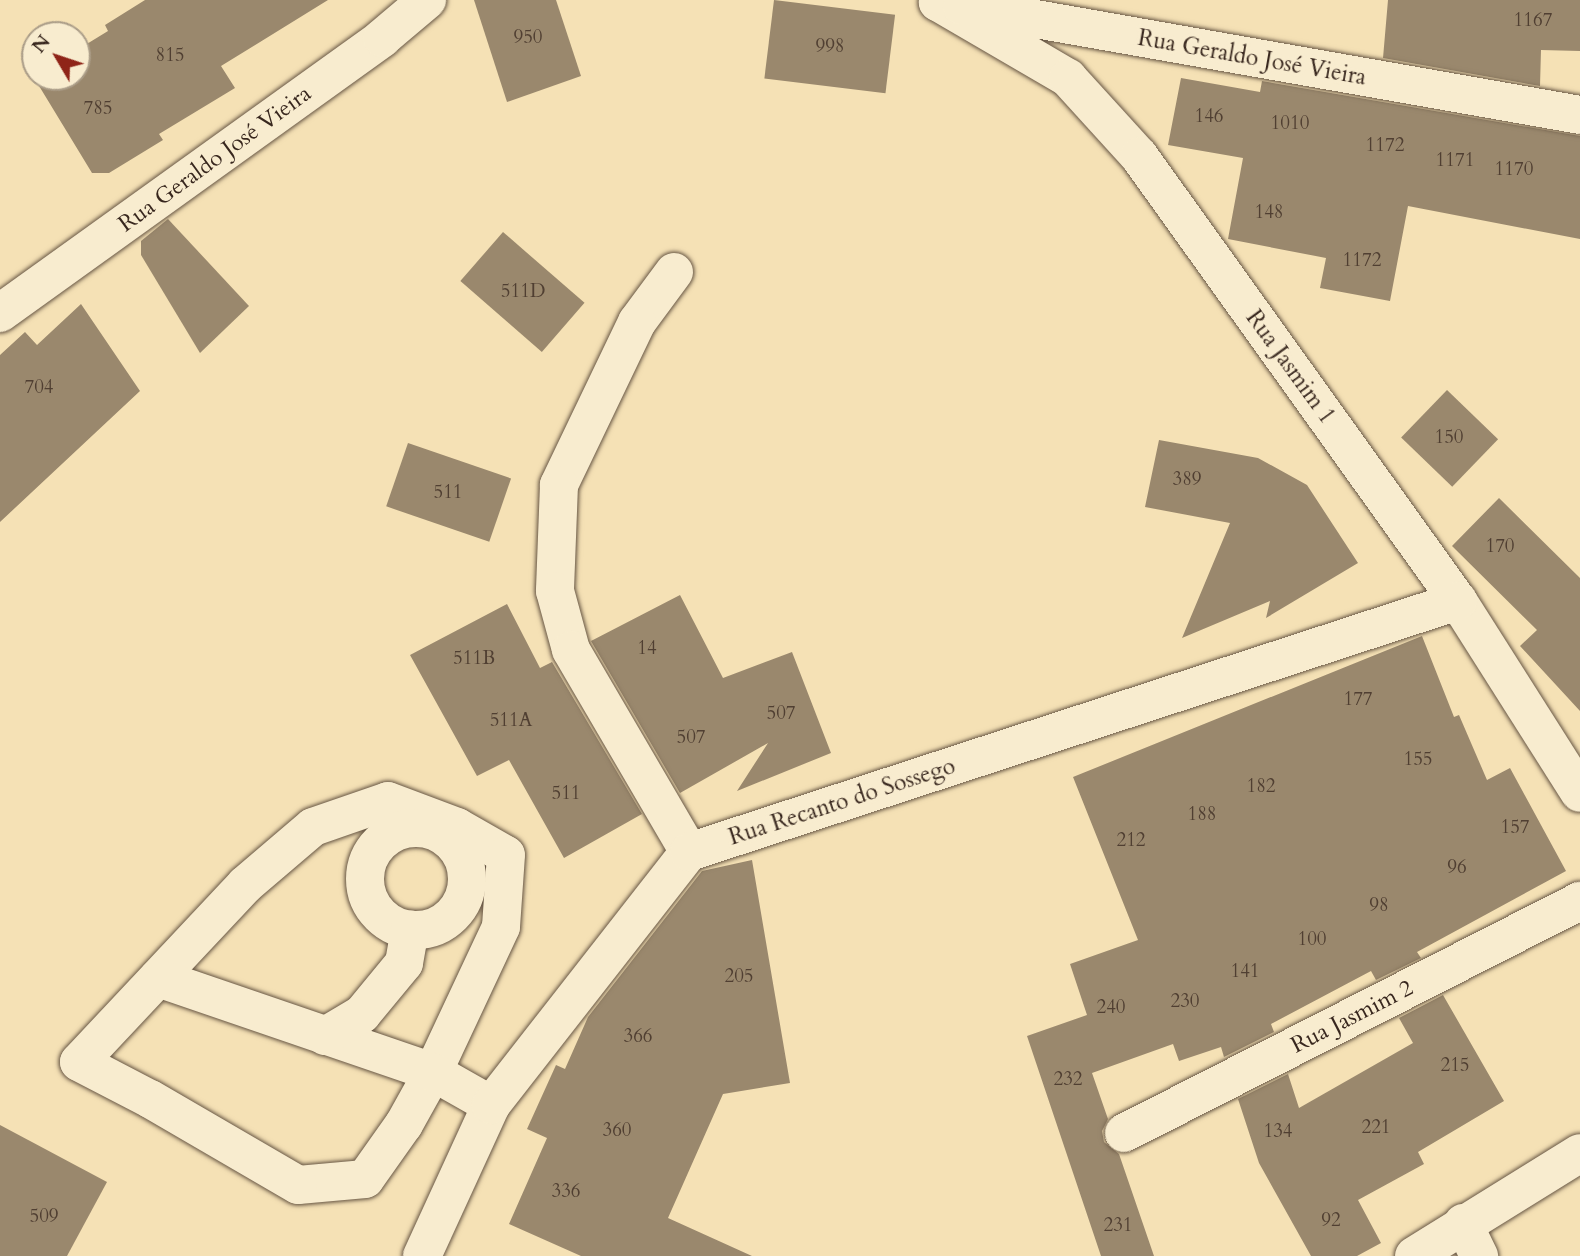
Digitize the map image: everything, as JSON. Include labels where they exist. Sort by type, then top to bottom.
[{"type":"street","name":"Rua Geraldo José Vieira","points":[[0,313],[382,38],[427,0]]},
{"type":"street","name":"Rua Geraldo José Vieira","points":[[935,1],[1580,115]]},
{"type":"street","name":"Rua Jasmim 1","points":[[935,1],[1068,78],[1139,156],[1458,601],[1580,793]]},
{"type":"street","points":[[422,1256],[491,1105],[689,852],[571,650],[555,591],[559,485],[637,322],[674,272]]},
{"type":"street","name":"Rua Recanto do Sossego","points":[[689,852],[1458,601]]},
{"type":"street","points":[[388,801],[457,827],[506,855],[501,927],[433,1073],[404,1124],[365,1179],[298,1185],[150,1099],[79,1062],[245,885],[313,827],[388,801]]},
{"type":"street","name":"Rua Jasmim 2","points":[[1124,1133],[1580,901]]},
{"type":"street","points":[[325,1035],[362,1014],[404,963],[410,930]]},
{"type":"street","points":[[158,978],[433,1073],[491,1105]]},
{"type":"street","points":[[1413,1256],[1471,1240],[1580,1153]]},
{"type":"building","points":[[145,0],[328,0],[221,66],[235,88],[159,134],[163,140],[109,173],[92,173],[42,91],[91,91],[91,41],[108,31],[105,25]]},
{"type":"building","points":[[474,0],[556,0],[581,76],[507,102]]},
{"type":"building","points":[[774,0],[895,15],[885,93],[764,78]]},
{"type":"building","points":[[1388,0],[1580,0],[1580,51],[1541,50],[1540,86],[1383,58]]},
{"type":"building","points":[[1181,78],[1260,92],[1262,81],[1580,136],[1580,239],[1408,206],[1390,301],[1320,288],[1326,258],[1228,239],[1243,158],[1168,145]]},
{"type":"building","points":[[168,219],[249,306],[200,353],[141,255],[141,241]]},
{"type":"building","points":[[503,232],[585,303],[542,352],[460,281]]},
{"type":"building","points":[[81,304],[140,391],[0,522],[0,355],[25,332],[37,345]]},
{"type":"building","points":[[1447,390],[1498,439],[1452,487],[1401,437]]},
{"type":"building","points":[[1159,440],[1258,458],[1307,485],[1358,563],[1266,618],[1270,601],[1182,638],[1230,523],[1145,507]]},
{"type":"building","points":[[408,443],[511,478],[489,542],[386,506]]},
{"type":"building","points":[[1499,498],[1580,578],[1580,711],[1520,646],[1537,630],[1452,546]]},
{"type":"building","points":[[680,595],[723,678],[792,652],[831,753],[737,791],[768,743],[680,793],[591,641]]},
{"type":"building","points":[[507,604],[540,668],[552,662],[642,814],[564,858],[509,760],[477,776],[410,655]]},
{"type":"building","points":[[1422,636],[1454,717],[1459,715],[1487,780],[1510,768],[1566,871],[1417,952],[1421,958],[1376,980],[1371,971],[1271,1024],[1274,1032],[1224,1057],[1221,1047],[1179,1061],[1173,1044],[1092,1073],[1108,1119],[1102,1131],[1104,1142],[1119,1154],[1154,1256],[1101,1256],[1027,1036],[1087,1015],[1070,964],[1138,940],[1073,777]]},
{"type":"building","points":[[752,860],[790,1083],[723,1094],[668,1218],[752,1256],[581,1256],[509,1224],[547,1138],[527,1129],[556,1065],[565,1069],[588,1017],[702,871]]},
{"type":"building","points":[[1443,995],[1504,1101],[1418,1152],[1424,1164],[1358,1200],[1381,1243],[1357,1256],[1311,1256],[1259,1163],[1238,1099],[1288,1074],[1299,1108],[1413,1043],[1399,1018]]},
{"type":"building","points":[[0,1125],[107,1182],[67,1256],[0,1256]]}]
